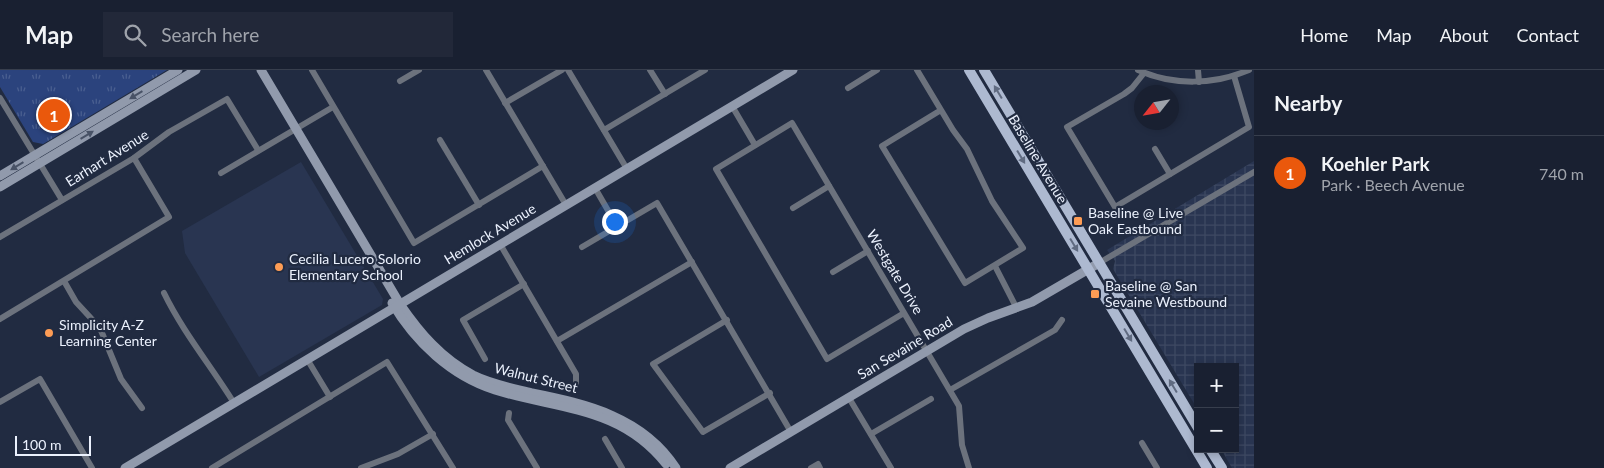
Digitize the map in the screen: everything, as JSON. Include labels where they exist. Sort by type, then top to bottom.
[{"type":"main road","name":"Baseline Avenue","points":[[969,70],[1207,468]]},
{"type":"main road","name":"Baseline Avenue","points":[[984,70],[1194,421]]},
{"type":"main road","points":[[1213,453],[1222,468]]},
{"type":"street","points":[[0,187],[37,159],[178,70]]},
{"type":"street","points":[[0,176],[37,159],[196,70]]},
{"type":"street","name":"Walnut Street","points":[[255,70],[293,129]]},
{"type":"street","name":"Walnut Street","points":[[261,70],[293,129],[397,306],[436,350],[474,375],[516,389],[588,405],[616,416],[652,440],[676,468]]},
{"type":"street","points":[[312,70],[414,243],[543,166]]},
{"type":"street","points":[[400,81],[419,70]]},
{"type":"street","points":[[486,70],[566,205]]},
{"type":"street","points":[[505,104],[562,70]]},
{"type":"street","points":[[568,70],[627,169]]},
{"type":"street","points":[[650,70],[665,94]]},
{"type":"street","points":[[604,130],[705,70]]},
{"type":"street","name":"Hemlock Avenue","points":[[125,468],[793,70]]},
{"type":"street","points":[[848,88],[877,70]]},
{"type":"street","points":[[917,70],[967,149],[988,194],[1023,248],[965,283],[882,146],[941,110]]},
{"type":"street","points":[[1198,70],[1199,82]]},
{"type":"street","points":[[1234,76],[1249,127],[1115,207],[1068,127],[1124,94],[1136,84],[1141,71],[1163,78],[1199,82],[1234,76],[1249,70]]},
{"type":"street","points":[[0,98],[62,200]]},
{"type":"street","name":"Earhart Avenue","points":[[0,237],[134,158],[169,132],[227,98],[258,150]]},
{"type":"street","points":[[221,173],[333,106]]},
{"type":"street","points":[[732,106],[755,145],[716,169],[827,359],[904,313]]},
{"type":"street","name":"Westgate Drive","points":[[755,145],[792,123],[959,406],[962,444],[970,468]]},
{"type":"street","points":[[440,140],[479,205]]},
{"type":"street","points":[[1155,149],[1170,174]]},
{"type":"street","points":[[0,318],[169,217],[134,158]]},
{"type":"street","points":[[1099,263],[1254,172]]},
{"type":"street","points":[[793,208],[829,186]]},
{"type":"street","points":[[595,188],[617,226]]},
{"type":"street","points":[[582,247],[657,203],[770,393],[791,432]]},
{"type":"street","points":[[500,244],[576,374],[576,383]]},
{"type":"street","points":[[833,272],[868,251]]},
{"type":"street","points":[[557,342],[692,262]]},
{"type":"street","name":"San Sevaine Road","points":[[730,468],[927,351],[988,318],[1017,309],[1050,293],[1099,263]]},
{"type":"street","points":[[995,266],[1017,309]]},
{"type":"street","points":[[64,281],[76,302],[100,328],[121,379],[142,408]]},
{"type":"street","points":[[485,359],[463,320],[524,284]]},
{"type":"street","points":[[164,293],[182,328],[211,365],[234,403]]},
{"type":"street","points":[[397,306],[427,349],[449,368],[493,390],[603,417],[641,440],[669,468]]},
{"type":"street","points":[[727,320],[653,364],[703,432],[770,393]]},
{"type":"street","points":[[950,390],[1055,330],[1062,320]]},
{"type":"street","points":[[307,359],[330,397]]},
{"type":"street","points":[[212,468],[387,362],[453,468]]},
{"type":"street","points":[[0,402],[40,379],[92,468]]},
{"type":"street","points":[[849,398],[891,468]]},
{"type":"street","points":[[871,434],[930,399]]},
{"type":"street","points":[[509,413],[508,420],[537,468]]},
{"type":"street","points":[[361,468],[398,454],[433,434]]},
{"type":"street","points":[[605,439],[622,468]]},
{"type":"street","points":[[1142,443],[1157,468]]},
{"type":"street","points":[[811,468],[819,466]]},
{"type":"shaded area","points":[[1254,161],[1254,468],[1232,468],[1223,453],[1239,453],[1239,363],[1194,363],[1194,403],[1113,269],[1115,261],[1107,250]]},
{"type":"shaded area","name":"Cecilia Lucero Solorio Elementary School","points":[[301,162],[383,299],[382,305],[259,377],[185,253],[182,231]]},
{"type":"green space","points":[[0,70],[167,70],[43,144],[33,142],[0,87]]},
{"type":"place","name":"Koehler Park","points":[[54,115]]},
{"type":"place","name":"Baseline @ Live Oak Eastbound","points":[[1078,221]]},
{"type":"place","name":"Cecilia Lucero Solorio Elementary School","points":[[279,267]]},
{"type":"place","name":"Baseline @ San Sevaine Westbound","points":[[1095,294]]},
{"type":"place","name":"Simplicity A-Z Learning Center","points":[[49,333]]}]
